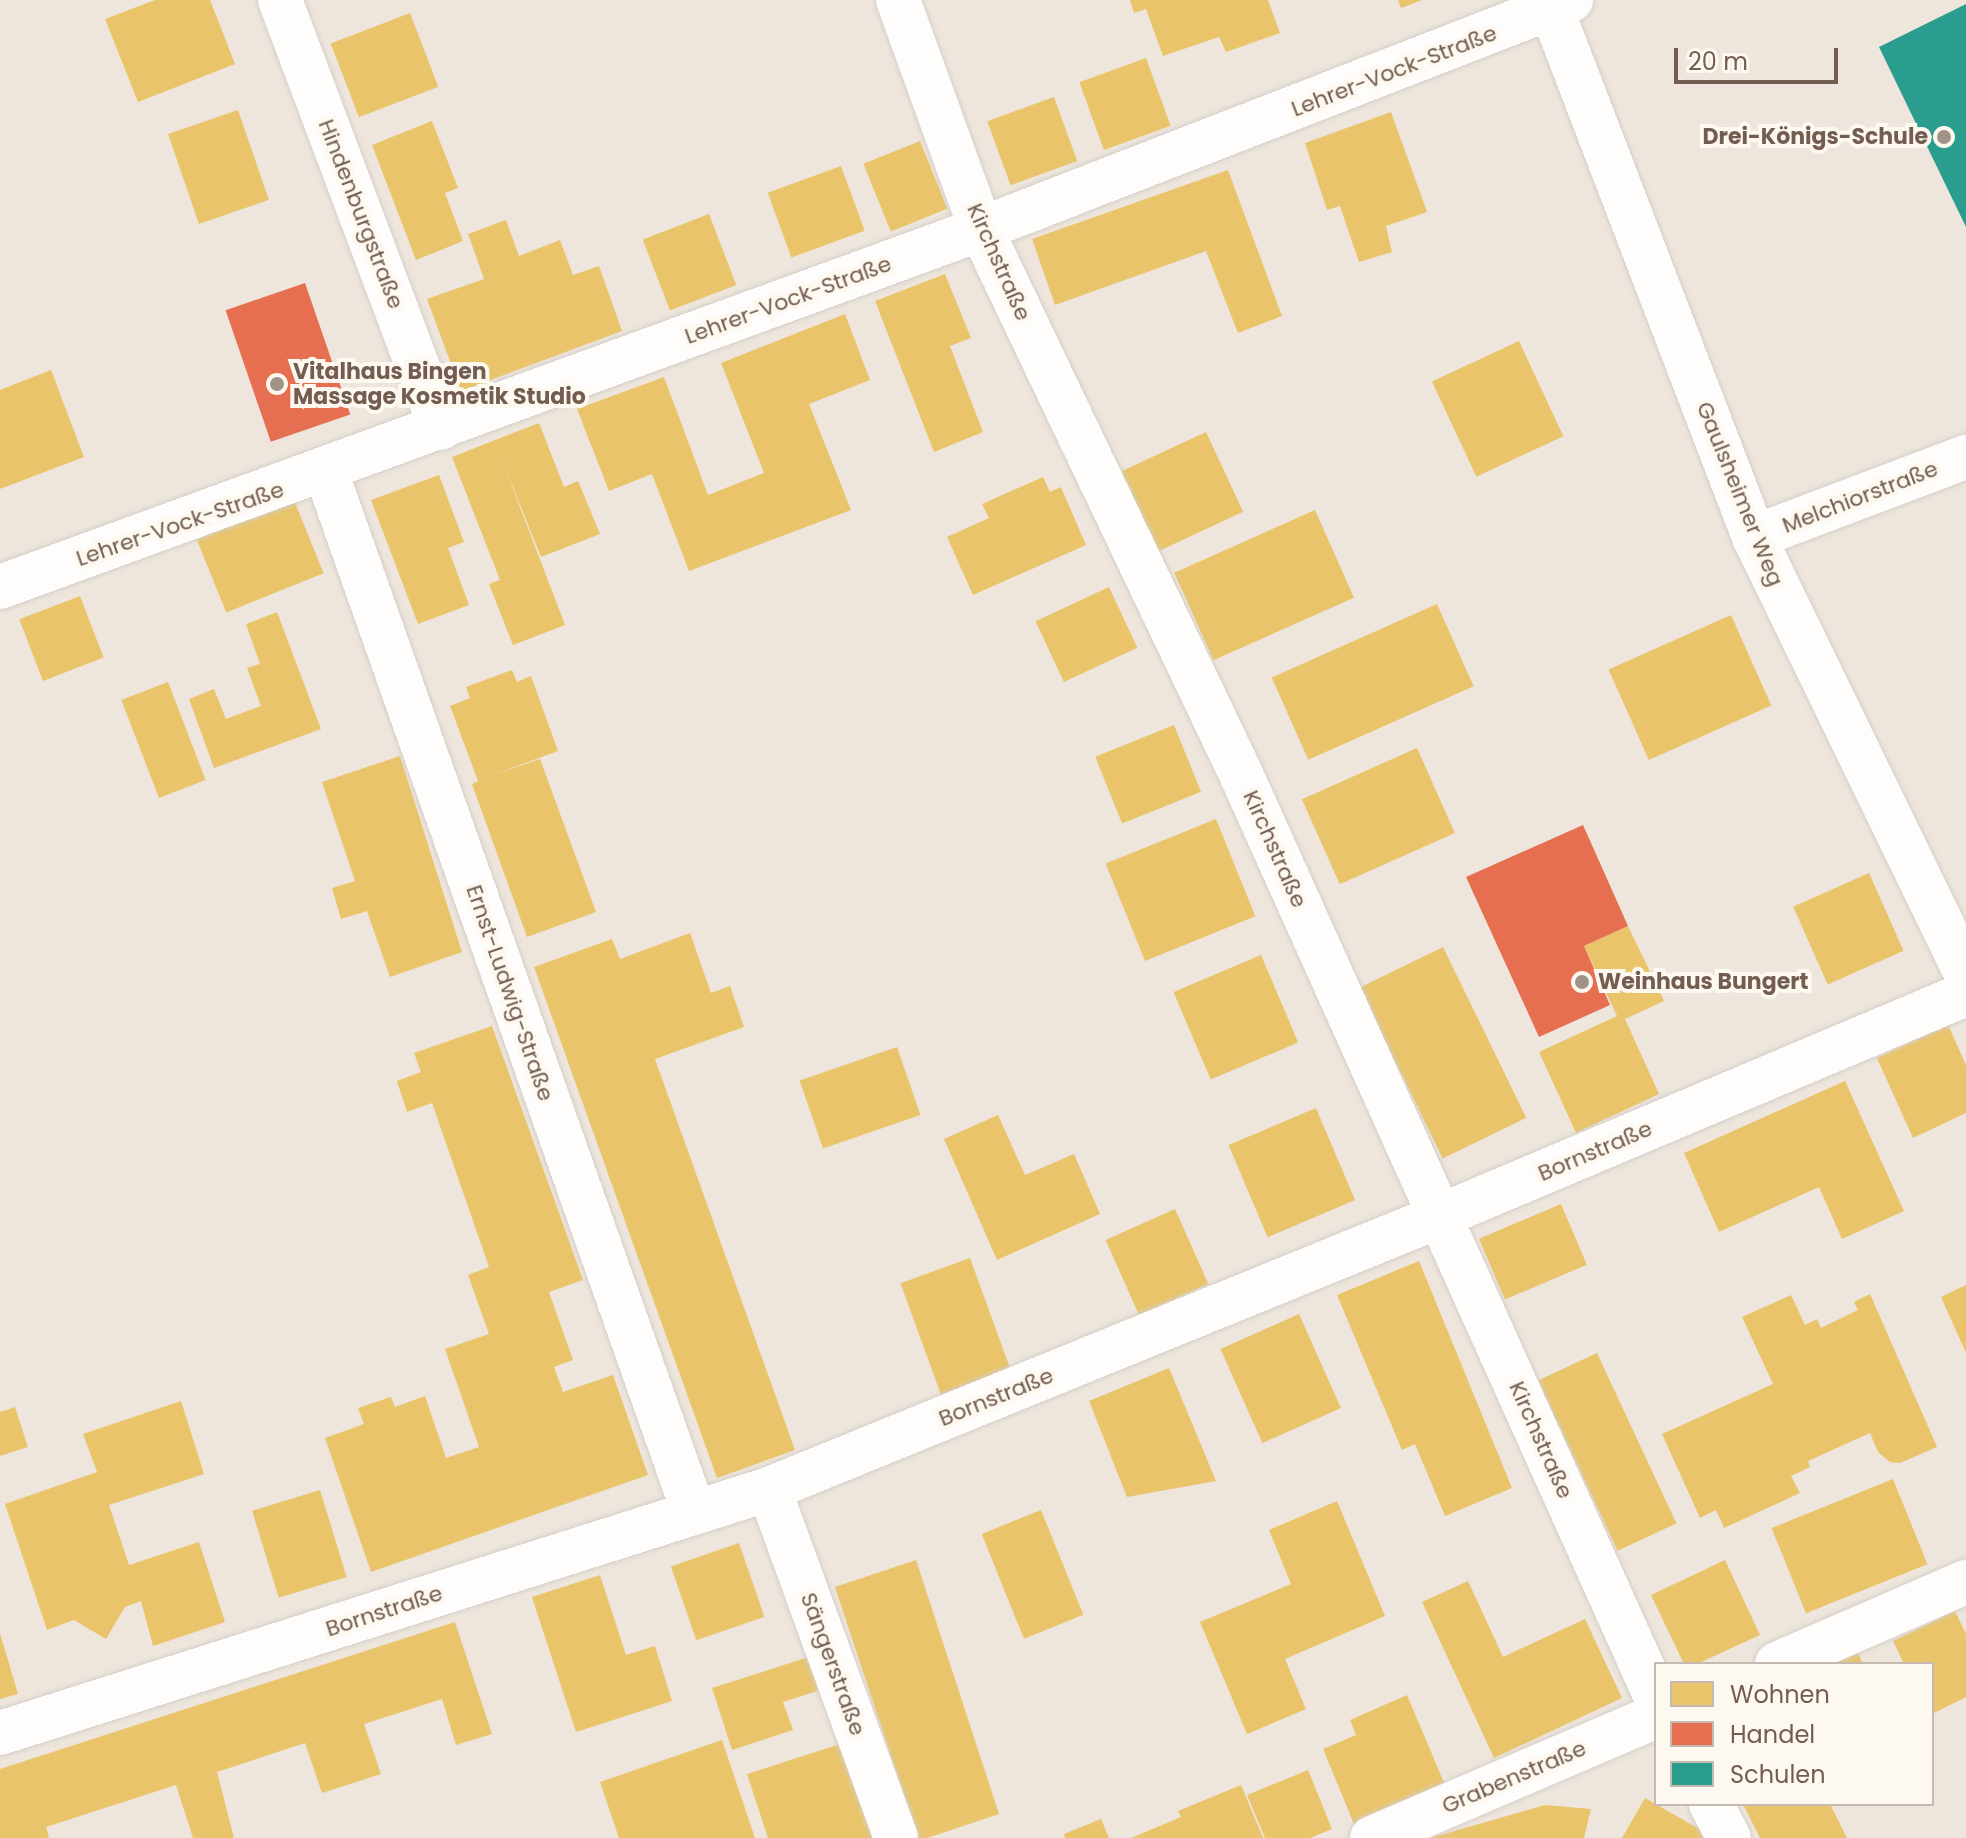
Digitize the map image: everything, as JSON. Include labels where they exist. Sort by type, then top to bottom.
[{"type":"street","name":"Hindenburgstraße","points":[[280,0],[441,428]]},
{"type":"street","name":"Kirchstraße","points":[[898,0],[981,229],[1240,772],[1654,1693]]},
{"type":"street","name":"Lehrer-Vock-Straße","points":[[0,587],[326,472],[981,229],[1557,3]]},
{"type":"street","name":"Gaulsheimer Weg","points":[[1557,3],[1754,537],[1966,973]]},
{"type":"street","name":"Melchiorstraße","points":[[1754,537],[1966,457]]},
{"type":"street","name":"Ernst-Ludwig-Straße","points":[[326,472],[694,1513]]},
{"type":"street","name":"Bornstraße","points":[[0,1733],[769,1489],[1440,1216],[1966,994]]},
{"type":"street","name":"Sängerstraße","points":[[769,1489],[896,1838]]},
{"type":"street","points":[[1782,1662],[1966,1582]]},
{"type":"street","name":"Grabenstraße","points":[[1372,1838],[1654,1717]]},
{"type":"street","points":[[1712,1806],[1729,1838]]},
{"type":"shaded area","points":[[0,0],[1966,0],[1966,1838],[0,1838]]},
{"type":"building: Wohnen","points":[[155,0],[210,0],[235,64],[138,102],[105,19]]},
{"type":"building: Wohnen","points":[[1130,0],[1268,0],[1280,33],[1226,52],[1219,37],[1163,56],[1146,9],[1134,13]]},
{"type":"building: Wohnen","points":[[1398,0],[1422,0],[1401,8]]},
{"type":"building: Wohnen","points":[[410,13],[438,87],[359,117],[331,43]]},
{"type":"building: Wohnen","points":[[1146,58],[1171,126],[1104,150],[1079,82]]},
{"type":"building: Wohnen","points":[[1054,97],[1077,161],[1011,185],[987,121]]},
{"type":"building: Wohnen","points":[[238,110],[269,200],[199,224],[168,134]]},
{"type":"building: Wohnen","points":[[1391,112],[1427,212],[1386,226],[1392,252],[1359,262],[1340,206],[1327,210],[1305,143]]},
{"type":"building: Wohnen","points":[[432,121],[458,188],[445,193],[463,241],[416,260],[372,145]]},
{"type":"building: Wohnen","points":[[920,141],[947,209],[891,232],[863,164]]},
{"type":"building: Wohnen","points":[[841,166],[865,231],[791,258],[768,193]]},
{"type":"building: Wohnen","points":[[1228,170],[1282,316],[1238,333],[1206,251],[1055,305],[1032,239]]},
{"type":"building: Wohnen","points":[[709,214],[736,285],[670,310],[643,239]]},
{"type":"building: Wohnen","points":[[506,220],[519,256],[560,240],[573,275],[599,266],[622,331],[461,391],[427,299],[484,279],[468,234]]},
{"type":"building: Wohnen","points":[[945,274],[971,338],[950,346],[983,432],[934,452],[875,301]]},
{"type":"building: Wohnen","points":[[845,314],[870,380],[809,404],[851,510],[689,571],[652,474],[609,491],[577,409],[664,377],[708,495],[764,473],[721,363]]},
{"type":"building: Wohnen","points":[[1519,341],[1563,436],[1476,477],[1432,382]]},
{"type":"building: Wohnen","points":[[51,370],[84,457],[0,489],[0,390]]},
{"type":"building: Wohnen","points":[[539,423],[564,487],[578,481],[600,534],[541,557],[502,460],[565,625],[513,645],[489,584],[500,580],[452,457]]},
{"type":"building: Wohnen","points":[[1206,432],[1243,512],[1159,551],[1122,471]]},
{"type":"building: Wohnen","points":[[439,475],[464,542],[448,548],[469,605],[418,624],[371,500]]},
{"type":"building: Wohnen","points":[[1043,477],[1050,492],[1061,487],[1086,545],[973,595],[947,537],[989,518],[982,504]]},
{"type":"building: Wohnen","points":[[294,500],[324,573],[226,613],[197,539]]},
{"type":"building: Wohnen","points":[[1315,510],[1354,598],[1213,660],[1174,573]]},
{"type":"building: Wohnen","points":[[1109,587],[1137,648],[1064,682],[1036,621]]},
{"type":"building: Wohnen","points":[[80,596],[104,658],[43,681],[19,619]]},
{"type":"building: Wohnen","points":[[1437,604],[1474,686],[1308,760],[1272,678]]},
{"type":"building: Wohnen","points":[[277,612],[321,729],[214,768],[189,699],[214,689],[226,719],[261,706],[247,668],[260,664],[246,624]]},
{"type":"building: Wohnen","points":[[1731,615],[1771,705],[1649,760],[1609,670]]},
{"type":"building: Wohnen","points":[[512,670],[517,682],[531,676],[558,751],[482,779],[540,759],[596,912],[527,937],[472,784],[478,781],[450,706],[470,698],[466,687]]},
{"type":"building: Wohnen","points":[[168,682],[206,780],[159,798],[121,700]]},
{"type":"building: Wohnen","points":[[1174,725],[1201,792],[1122,824],[1095,757]]},
{"type":"building: Wohnen","points":[[1417,748],[1455,833],[1340,884],[1302,799]]},
{"type":"building: Wohnen","points":[[400,756],[462,952],[390,977],[367,911],[341,919],[332,888],[355,881],[322,782]]},
{"type":"building: Wohnen","points":[[1216,819],[1255,916],[1145,961],[1106,864]]},
{"type":"building: Wohnen","points":[[1869,873],[1904,951],[1828,984],[1793,907]]},
{"type":"building: Wohnen","points":[[1628,926],[1664,1001],[1625,1019],[1659,1094],[1576,1133],[1539,1052],[1617,1016],[1584,946]]},
{"type":"building: Wohnen","points":[[690,933],[711,993],[730,986],[744,1027],[655,1059],[795,1450],[717,1478],[534,967],[612,939],[620,959]]},
{"type":"building: Wohnen","points":[[1443,947],[1526,1118],[1443,1159],[1359,988]]},
{"type":"building: Wohnen","points":[[1261,955],[1298,1042],[1211,1080],[1174,992]]},
{"type":"building: Wohnen","points":[[1948,1025],[1966,1065],[1966,1113],[1913,1138],[1877,1058]]},
{"type":"building: Wohnen","points":[[492,1026],[583,1280],[549,1292],[573,1360],[554,1367],[563,1392],[613,1375],[648,1475],[371,1572],[325,1438],[364,1424],[358,1408],[391,1397],[395,1407],[425,1396],[446,1458],[479,1447],[445,1349],[489,1334],[468,1275],[489,1267],[432,1103],[407,1112],[397,1081],[421,1072],[414,1053]]},
{"type":"building: Wohnen","points":[[897,1047],[920,1115],[823,1149],[800,1081]]},
{"type":"building: Wohnen","points":[[1845,1081],[1904,1211],[1842,1239],[1819,1187],[1719,1232],[1684,1153]]},
{"type":"building: Wohnen","points":[[1316,1108],[1355,1200],[1268,1237],[1229,1145]]},
{"type":"building: Wohnen","points":[[998,1115],[1025,1175],[1074,1154],[1100,1214],[997,1260],[944,1139]]},
{"type":"building: Wohnen","points":[[1561,1204],[1587,1265],[1505,1300],[1479,1239]]},
{"type":"building: Wohnen","points":[[1175,1209],[1208,1284],[1139,1315],[1106,1240]]},
{"type":"building: Wohnen","points":[[970,1258],[1010,1369],[941,1394],[900,1283]]},
{"type":"building: Wohnen","points":[[1419,1261],[1512,1488],[1445,1516],[1415,1444],[1402,1450],[1337,1295]]},
{"type":"building: Wohnen","points":[[1966,1285],[1966,1353],[1941,1297]]},
{"type":"building: Wohnen","points":[[1870,1294],[1937,1447],[1900,1463],[1890,1462],[1878,1452],[1870,1433],[1808,1461],[1810,1467],[1791,1476],[1800,1493],[1724,1528],[1716,1510],[1700,1518],[1662,1434],[1773,1384],[1742,1317],[1791,1295],[1805,1325],[1817,1319],[1821,1328],[1858,1310],[1854,1302]]},
{"type":"building: Wohnen","points":[[1299,1314],[1341,1408],[1262,1443],[1220,1349]]},
{"type":"building: Wohnen","points":[[1597,1353],[1676,1523],[1618,1551],[1538,1380]]},
{"type":"building: Wohnen","points":[[1169,1368],[1216,1481],[1127,1497],[1089,1401]]},
{"type":"building: Wohnen","points":[[181,1401],[204,1474],[109,1505],[129,1565],[199,1542],[225,1622],[153,1646],[141,1601],[125,1607],[106,1639],[74,1620],[47,1630],[5,1504],[97,1472],[83,1434]]},
{"type":"building: Wohnen","points":[[15,1407],[28,1447],[0,1456],[0,1412]]},
{"type":"building: Wohnen","points":[[1893,1479],[1927,1564],[1806,1613],[1772,1528]]},
{"type":"building: Wohnen","points":[[320,1490],[347,1577],[279,1598],[252,1511]]},
{"type":"building: Wohnen","points":[[1337,1501],[1385,1616],[1285,1659],[1306,1709],[1247,1734],[1200,1622],[1291,1584],[1269,1530]]},
{"type":"building: Wohnen","points":[[1041,1510],[1083,1615],[1024,1639],[982,1534]]},
{"type":"building: Wohnen","points":[[739,1543],[764,1617],[696,1640],[671,1566]]},
{"type":"building: Wohnen","points":[[916,1560],[999,1814],[927,1838],[918,1838],[835,1587]]},
{"type":"building: Wohnen","points":[[1725,1560],[1760,1635],[1701,1662],[1683,1662],[1651,1595]]},
{"type":"building: Wohnen","points":[[600,1575],[626,1655],[655,1646],[672,1701],[576,1732],[532,1597]]},
{"type":"building: Wohnen","points":[[1468,1581],[1503,1657],[1585,1619],[1622,1698],[1494,1758],[1422,1602]]},
{"type":"building: Wohnen","points":[[1955,1611],[1966,1634],[1966,1697],[1934,1713],[1934,1662],[1903,1662],[1893,1641]]},
{"type":"building: Wohnen","points":[[455,1622],[492,1734],[456,1745],[442,1699],[364,1724],[381,1774],[322,1793],[305,1743],[217,1772],[234,1838],[193,1838],[176,1785],[46,1827],[49,1838],[0,1838],[0,1769]]},
{"type":"building: Wohnen","points":[[0,1633],[18,1694],[0,1699]]},
{"type":"building: Wohnen","points":[[1857,1651],[1862,1662],[1835,1662]]},
{"type":"building: Wohnen","points":[[809,1657],[820,1690],[783,1702],[793,1730],[732,1750],[712,1688]]},
{"type":"building: Wohnen","points":[[1407,1695],[1445,1785],[1354,1824],[1323,1749],[1356,1735],[1350,1720]]},
{"type":"building: Wohnen","points":[[722,1740],[755,1838],[619,1838],[600,1782]]},
{"type":"building: Wohnen","points":[[843,1743],[874,1838],[768,1838],[747,1774]]},
{"type":"building: Wohnen","points":[[1308,1770],[1332,1829],[1310,1838],[1265,1838],[1247,1795]]},
{"type":"building: Wohnen","points":[[1241,1785],[1263,1838],[1131,1838],[1181,1817],[1178,1811]]},
{"type":"building: Wohnen","points":[[1645,1798],[1654,1806],[1715,1838],[1622,1838]]},
{"type":"building: Wohnen","points":[[1545,1805],[1591,1809],[1584,1838],[1430,1838]]},
{"type":"building: Wohnen","points":[[1744,1806],[1831,1806],[1847,1838],[1760,1838]]},
{"type":"building: Wohnen","points":[[1101,1819],[1109,1838],[1065,1838],[1064,1834]]},
{"type":"building: Handel","points":[[305,283],[350,414],[271,442],[226,310]]},
{"type":"building: Handel","points":[[1583,825],[1628,926],[1584,946],[1610,1005],[1539,1037],[1466,877]]},
{"type":"building: Schulen","name":"Drei-Königs-Schule","points":[[1966,4],[1966,227],[1879,47]]},
{"type":"place","name":"Drei-Königs-Schule","points":[[1944,137]]},
{"type":"place","name":"Vitalhaus Bingen Massage Kosmetik Studio","points":[[277,384]]},
{"type":"place","name":"Weinhaus Bungert","points":[[1582,982]]}]
